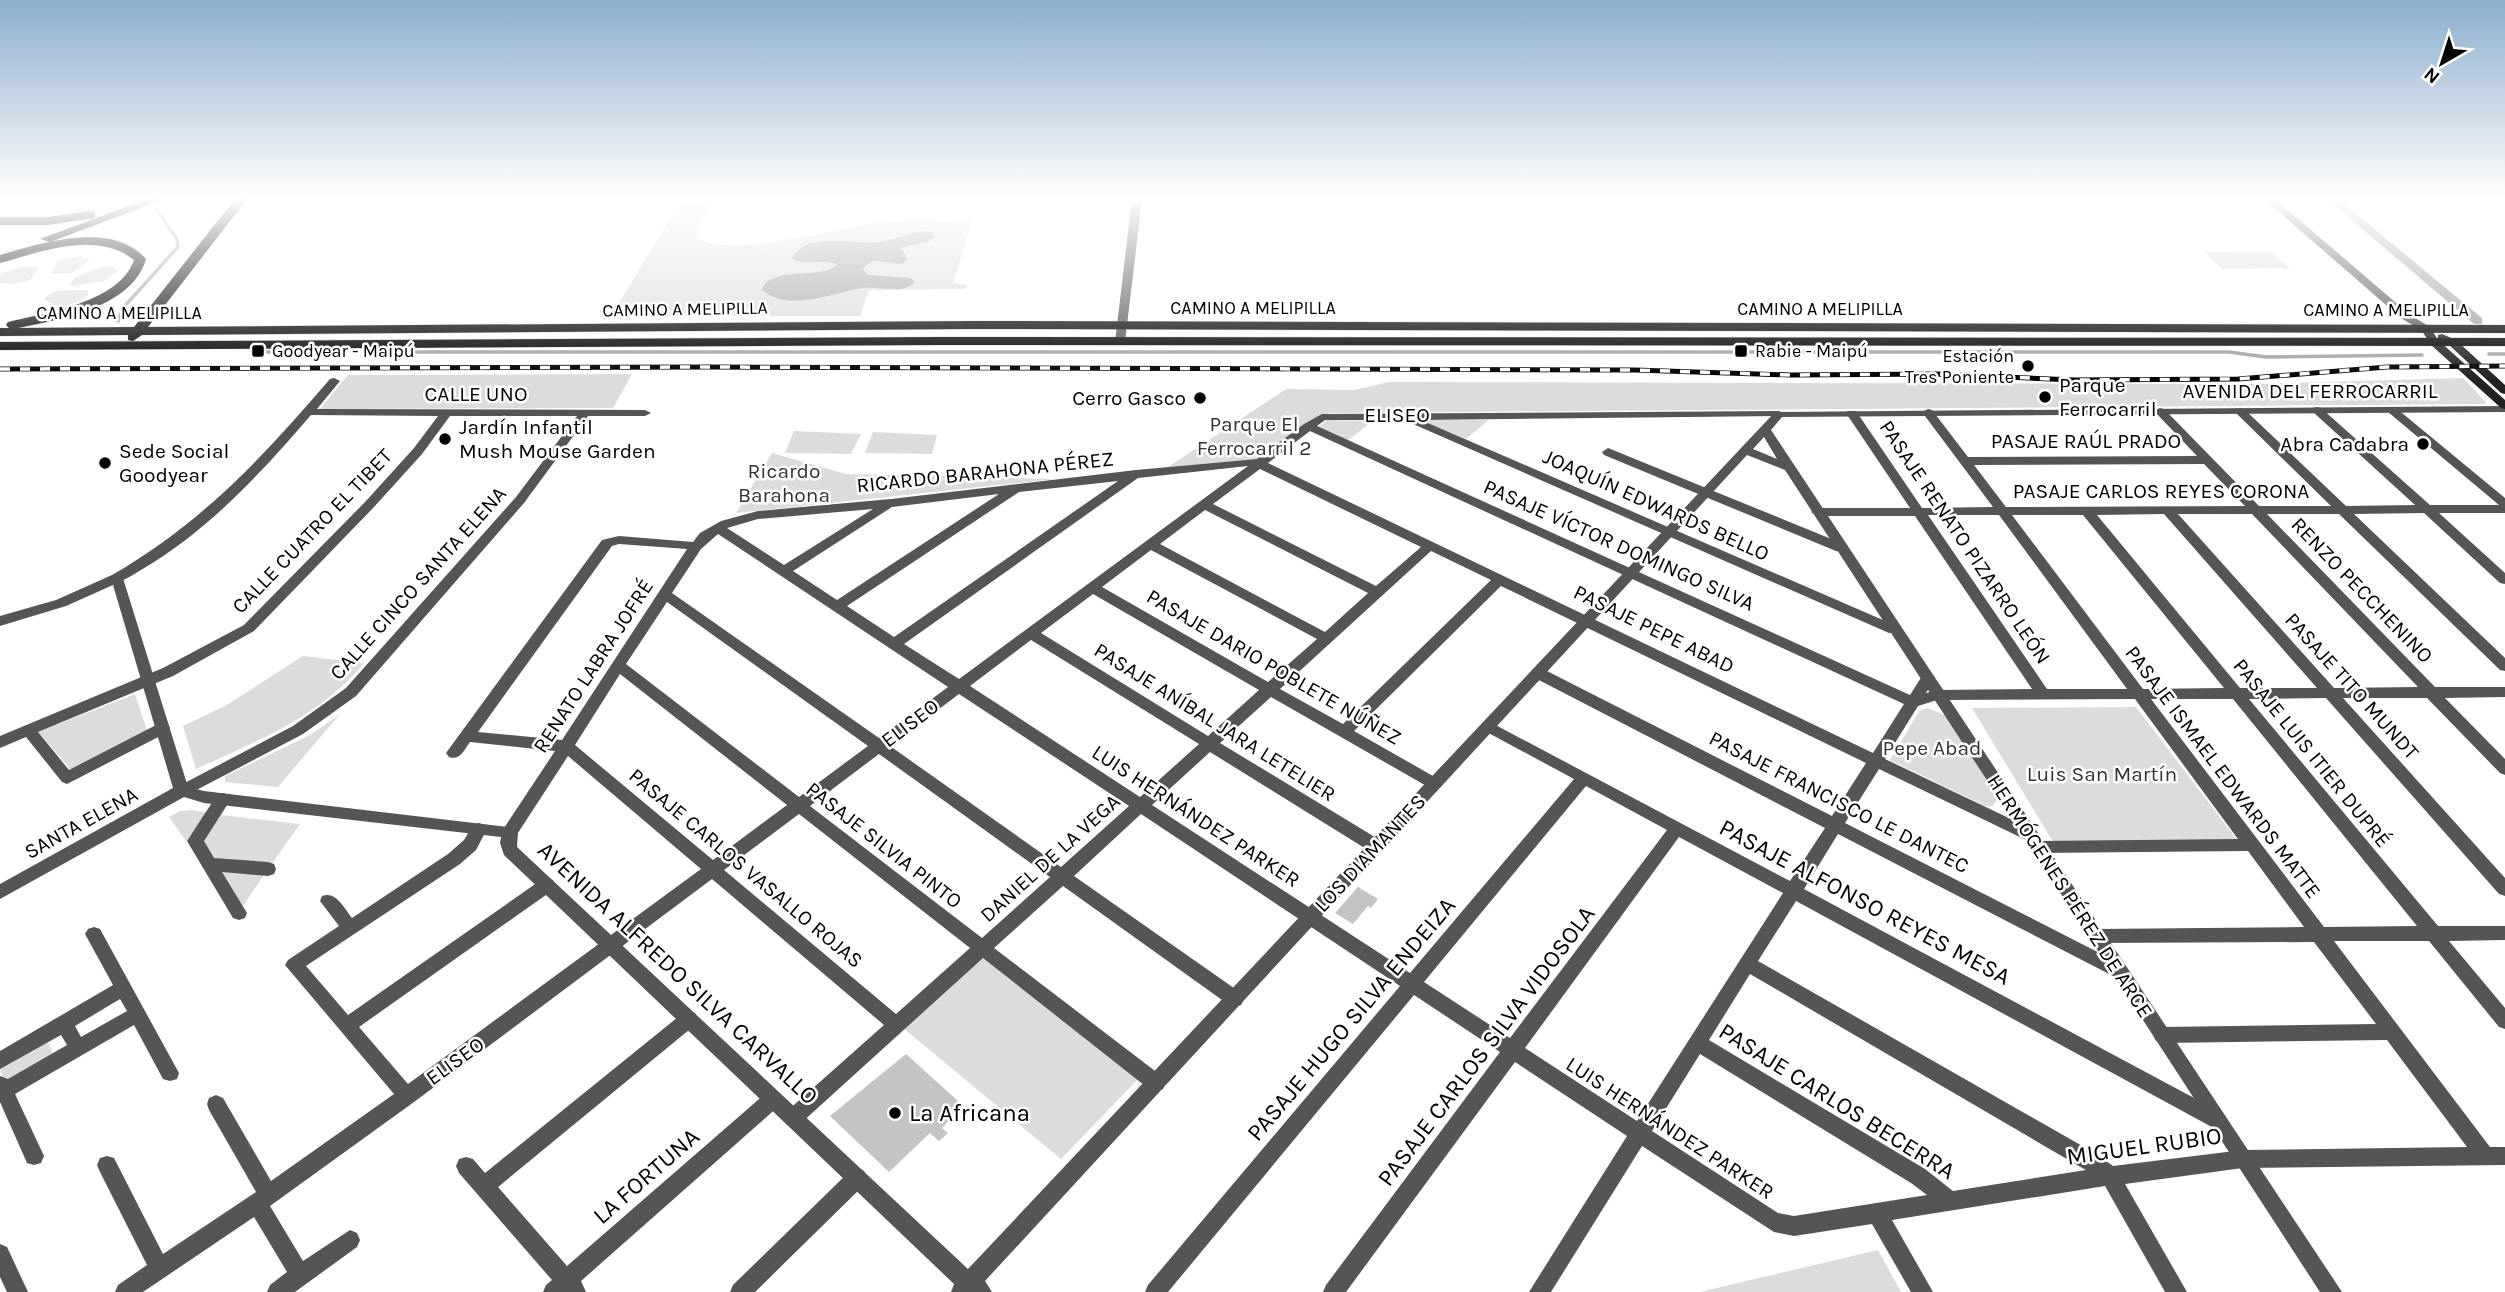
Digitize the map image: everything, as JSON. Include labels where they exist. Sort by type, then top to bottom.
[{"type":"main road","points":[[0,329],[43,319],[94,302],[134,276],[139,259]]},
{"type":"main road","points":[[110,345],[127,340],[139,332],[195,259]]},
{"type":"main road","name":"CAMINO A MELIPILLA","points":[[0,329],[139,332],[1122,327],[1528,343],[1639,335],[2426,329],[2475,329],[2501,335]]},
{"type":"main road","points":[[1523,328],[1528,343]]},
{"type":"main road","name":"CAMINO A MELIPILLA","points":[[0,345],[1120,342],[1523,328],[1639,335],[2434,342],[2501,335]]},
{"type":"main road","points":[[2426,329],[2434,342],[2505,408]]},
{"type":"main road","points":[[2426,329],[2452,342],[2505,391]]},
{"type":"main road","points":[[0,354],[142,352],[225,345]]},
{"type":"street","points":[[1120,342],[1130,259]]},
{"type":"street","points":[[2339,259],[2405,316],[2426,329]]},
{"type":"street","points":[[0,621],[61,603],[117,578],[170,547],[210,515],[334,381]]},
{"type":"street","name":"AVENIDA DEL FERROCARRIL","points":[[1779,414],[2505,408]]},
{"type":"street","points":[[2317,410],[2505,580]]},
{"type":"street","points":[[2392,410],[2505,507]]},
{"type":"street","name":"RENZO PECCHENINO","points":[[2160,411],[2505,769]]},
{"type":"street","points":[[2240,411],[2505,666]]},
{"type":"street","name":"CALLE UNO","points":[[308,412],[645,413]]},
{"type":"street","name":"PASAJE ISMAEL EDWARDS MATTE","points":[[1928,412],[2392,1032],[2495,1156]]},
{"type":"street","name":"CALLE CUATRO EL TIBET","points":[[0,742],[149,680],[249,628],[386,486],[418,451],[446,413]]},
{"type":"street","name":"CALLE CINCO SANTA ELENA","points":[[182,791],[298,730],[351,692],[520,500],[585,413]]},
{"type":"street","name":"PASAJE RENATO PIZARRO LEÓN","points":[[1852,413],[2043,695]]},
{"type":"street","name":"ELISEO","points":[[125,1292],[263,1199],[407,1096],[1322,417],[1779,414]]},
{"type":"street","name":"LOS DIAMANTES","points":[[971,1289],[1156,1083],[1779,414]]},
{"type":"street","name":"JOAQUÍN EDWARDS BELLO","points":[[1401,415],[1894,630]]},
{"type":"street","name":"PASAJE VÍCTOR DOMINGO SILVA","points":[[1308,426],[1913,702]]},
{"type":"street","name":"HERMÓGENES PÉREZ DE ARCE","points":[[1764,429],[2332,1292]]},
{"type":"street","points":[[1744,450],[1788,467]]},
{"type":"street","points":[[1608,452],[1841,548]]},
{"type":"street","name":"PASAJE RAÚL PRADO","points":[[1964,461],[2207,460]]},
{"type":"street","name":"RICARDO BARAHONA PÉREZ","points":[[718,528],[758,515],[1258,463]]},
{"type":"street","name":"PASAJE PEPE ABAD","points":[[1258,463],[1876,761],[2034,841]]},
{"type":"street","points":[[894,644],[1138,474]]},
{"type":"street","points":[[837,606],[1018,488]]},
{"type":"street","points":[[784,571],[891,503]]},
{"type":"street","points":[[1204,504],[1377,592]]},
{"type":"street","name":"PASAJE CARLOS REYES CORONA","points":[[1818,512],[2505,507]]},
{"type":"street","name":"PASAJE TITO MUNDT","points":[[2167,510],[2505,889]]},
{"type":"street","name":"PASAJE LUIS ITIER DUPRÉ","points":[[2087,511],[2505,1021]]},
{"type":"street","name":"LUIS HERNÁNDEZ PARKER","points":[[718,528],[1761,1215],[1774,1222],[1794,1226]]},
{"type":"street","name":"RENATO LABRA JOFRÉ","points":[[510,832],[696,546],[718,528]]},
{"type":"street","points":[[454,753],[607,543],[619,540],[696,546]]},
{"type":"street","points":[[1150,544],[1326,638]]},
{"type":"street","name":"DANIEL DE LA VEGA","points":[[793,1118],[1429,546]]},
{"type":"street","points":[[117,578],[182,791],[223,799],[510,832]]},
{"type":"street","points":[[1344,732],[1499,580]]},
{"type":"street","name":"PASAJE DARIO POBLETE NÚÑEZ","points":[[1091,587],[1435,783]]},
{"type":"street","points":[[665,594],[1235,999]]},
{"type":"street","name":"PASAJE ANÍBAL JARA LETELIER","points":[[1030,633],[1377,847]]},
{"type":"street","name":"PASAJE SILVIA PINTO","points":[[618,665],[1156,1083]]},
{"type":"street","name":"PASAJE FRANCISCO LE DANTEC","points":[[1538,673],[2119,971]]},
{"type":"street","points":[[1539,1292],[1927,680]]},
{"type":"street","points":[[1913,702],[1937,695],[2505,692]]},
{"type":"street","name":"PASAJE ALFONSO REYES MESA","points":[[1488,726],[2218,1120]]},
{"type":"street","points":[[28,730],[67,778],[163,728]]},
{"type":"street","points":[[467,736],[566,746]]},
{"type":"street","name":"PASAJE CARLOS VASALLO ROJAS","points":[[566,746],[897,1025]]},
{"type":"street","name":"PASAJE HUGO SILVA ENDEIZA","points":[[1155,1292],[1584,778]]},
{"type":"street","name":"SANTA ELENA","points":[[0,892],[182,791]]},
{"type":"street","points":[[223,799],[195,841],[239,913]]},
{"type":"street","name":"PASAJE CARLOS SILVA VIDOSOLA","points":[[1334,1292],[1677,828]]},
{"type":"street","points":[[407,1096],[294,965],[454,859],[470,845],[479,829]]},
{"type":"street","name":"AVENIDA ALFREDO SILVA CARVALLO","points":[[510,832],[510,850],[971,1289]]},
{"type":"street","points":[[2034,841],[2252,845]]},
{"type":"street","points":[[209,864],[268,869]]},
{"type":"street","points":[[346,1026],[547,885]]},
{"type":"street","points":[[328,901],[350,928]]},
{"type":"street","points":[[2096,936],[2505,933]]},
{"type":"street","points":[[94,934],[170,1073]]},
{"type":"street","points":[[1748,963],[2074,1151],[2110,1176],[2177,1292]]},
{"type":"street","points":[[0,1061],[124,988]]},
{"type":"street","points":[[34,1156],[1,1089],[137,1014]]},
{"type":"street","points":[[484,1186],[689,1019]]},
{"type":"street","points":[[64,1023],[78,1048]]},
{"type":"street","points":[[2162,1035],[2392,1032]]},
{"type":"street","name":"PASAJE CARLOS BECERRA","points":[[1698,1042],[1918,1176],[1951,1202]]},
{"type":"street","name":"LA FORTUNA","points":[[565,1288],[773,1099]]},
{"type":"street","points":[[216,1104],[300,1275]]},
{"type":"street","name":"MIGUEL RUBIO","points":[[1794,1226],[2110,1176],[2244,1159],[2495,1156]]},
{"type":"street","points":[[107,1165],[159,1268]]},
{"type":"street","points":[[466,1166],[565,1288]]},
{"type":"street","points":[[740,1292],[857,1178]]},
{"type":"street","points":[[1877,1213],[1923,1292]]},
{"type":"street","points":[[277,1292],[350,1240]]},
{"type":"street","points":[[0,1254],[18,1292]]},
{"type":"green space","points":[[90,259],[72,273],[51,274],[58,260]]},
{"type":"green space","points":[[645,259],[960,259],[953,283],[967,285],[965,289],[869,290],[860,316],[611,316]]},
{"type":"green space","points":[[2212,259],[2280,259],[2290,268],[2222,269]]},
{"type":"green space","points":[[105,266],[114,267],[118,271],[104,281],[72,286],[70,284],[75,277]]},
{"type":"green space","points":[[20,267],[39,267],[30,280],[13,284],[0,283],[0,274]]},
{"type":"green space","points":[[88,290],[88,295],[72,304],[56,305],[45,300],[45,297],[56,291]]},
{"type":"green space","points":[[632,374],[613,408],[320,409],[348,375]]},
{"type":"green space","name":"Parque El Ferrocarril 2","points":[[2463,378],[2485,404],[1327,413],[1259,459],[1168,467],[1286,389],[1354,390],[1389,382],[2254,384]]},
{"type":"green space","points":[[1327,420],[1373,421],[1347,441],[1317,428]]},
{"type":"green space","points":[[1421,420],[1489,420],[1466,439]]},
{"type":"green space","points":[[794,431],[861,434],[851,454],[785,453]]},
{"type":"green space","points":[[873,432],[937,435],[932,454],[865,453]]},
{"type":"green space","name":"Ricardo Barahona","points":[[772,453],[846,474],[1055,479],[736,513]]},
{"type":"green space","points":[[303,656],[364,663],[347,682],[308,713],[196,769],[183,726],[225,706]]},
{"type":"green space","points":[[135,694],[148,733],[73,772],[38,732]]},
{"type":"green space","name":"Luis San Martín","points":[[2136,707],[2238,841],[2057,843],[2052,840],[1972,708]]},
{"type":"green space","name":"Pepe Abad","points":[[1928,708],[1947,716],[1999,796],[1993,806],[1985,806],[1890,760],[1920,710]]},
{"type":"green space","points":[[340,714],[278,787],[225,782],[225,776],[310,735]]},
{"type":"green space","points":[[180,811],[210,813],[186,841],[169,817]]},
{"type":"green space","points":[[221,815],[300,824],[271,865],[213,861],[202,841]]},
{"type":"green space","points":[[218,871],[266,872],[243,906]]},
{"type":"green space","points":[[982,955],[1139,1078],[1061,1159],[902,1027]]},
{"type":"green space","points":[[47,1040],[53,1054],[4,1083],[0,1067]]},
{"type":"green space","points":[[1878,1250],[1901,1292],[1700,1292]]},
{"type":"shaded area","points":[[793,259],[906,259],[904,263],[898,264],[872,262],[863,269],[868,275],[911,278],[915,282],[904,288],[863,288],[798,301],[773,297],[762,290],[765,283],[783,275],[820,272],[836,266],[830,263]]},
{"type":"building","points":[[1358,887],[1378,899],[1371,908],[1368,906],[1353,924],[1335,913]]},
{"type":"building","name":"La Africana","points":[[906,1054],[958,1101],[954,1105],[959,1110],[942,1128],[948,1133],[939,1141],[930,1133],[889,1172],[830,1116]]},
{"type":"waterway","points":[[118,321],[123,308],[167,259]]},
{"type":"waterway","points":[[2404,259],[2478,321]]},
{"type":"waterway","points":[[263,352],[345,351]]},
{"type":"waterway","points":[[370,352],[2229,352],[2266,357],[2422,355]]},
{"type":"waterway","points":[[2489,354],[2505,354]]},
{"type":"railway","points":[[0,369],[710,367],[1635,370],[1791,375],[1937,374],[2075,380],[2238,379],[2387,367],[2505,366]]},
{"type":"place","name":"Goodyear - Maipú","points":[[258,351]]},
{"type":"place","name":"Rabie - Maipú","points":[[1741,351]]},
{"type":"place","name":"Estación Tres Poniente","points":[[2028,366]]},
{"type":"place","name":"Parque Ferrocarril","points":[[2045,397]]},
{"type":"place","name":"Cerro Gasco","points":[[1200,398]]},
{"type":"place","name":"Jardín Infantil Mush Mouse Garden","points":[[445,439]]},
{"type":"place","name":"Abra Cadabra","points":[[2423,444]]},
{"type":"place","name":"Sede Social Goodyear","points":[[105,463]]},
{"type":"place","name":"La Africana","points":[[895,1113]]}]
